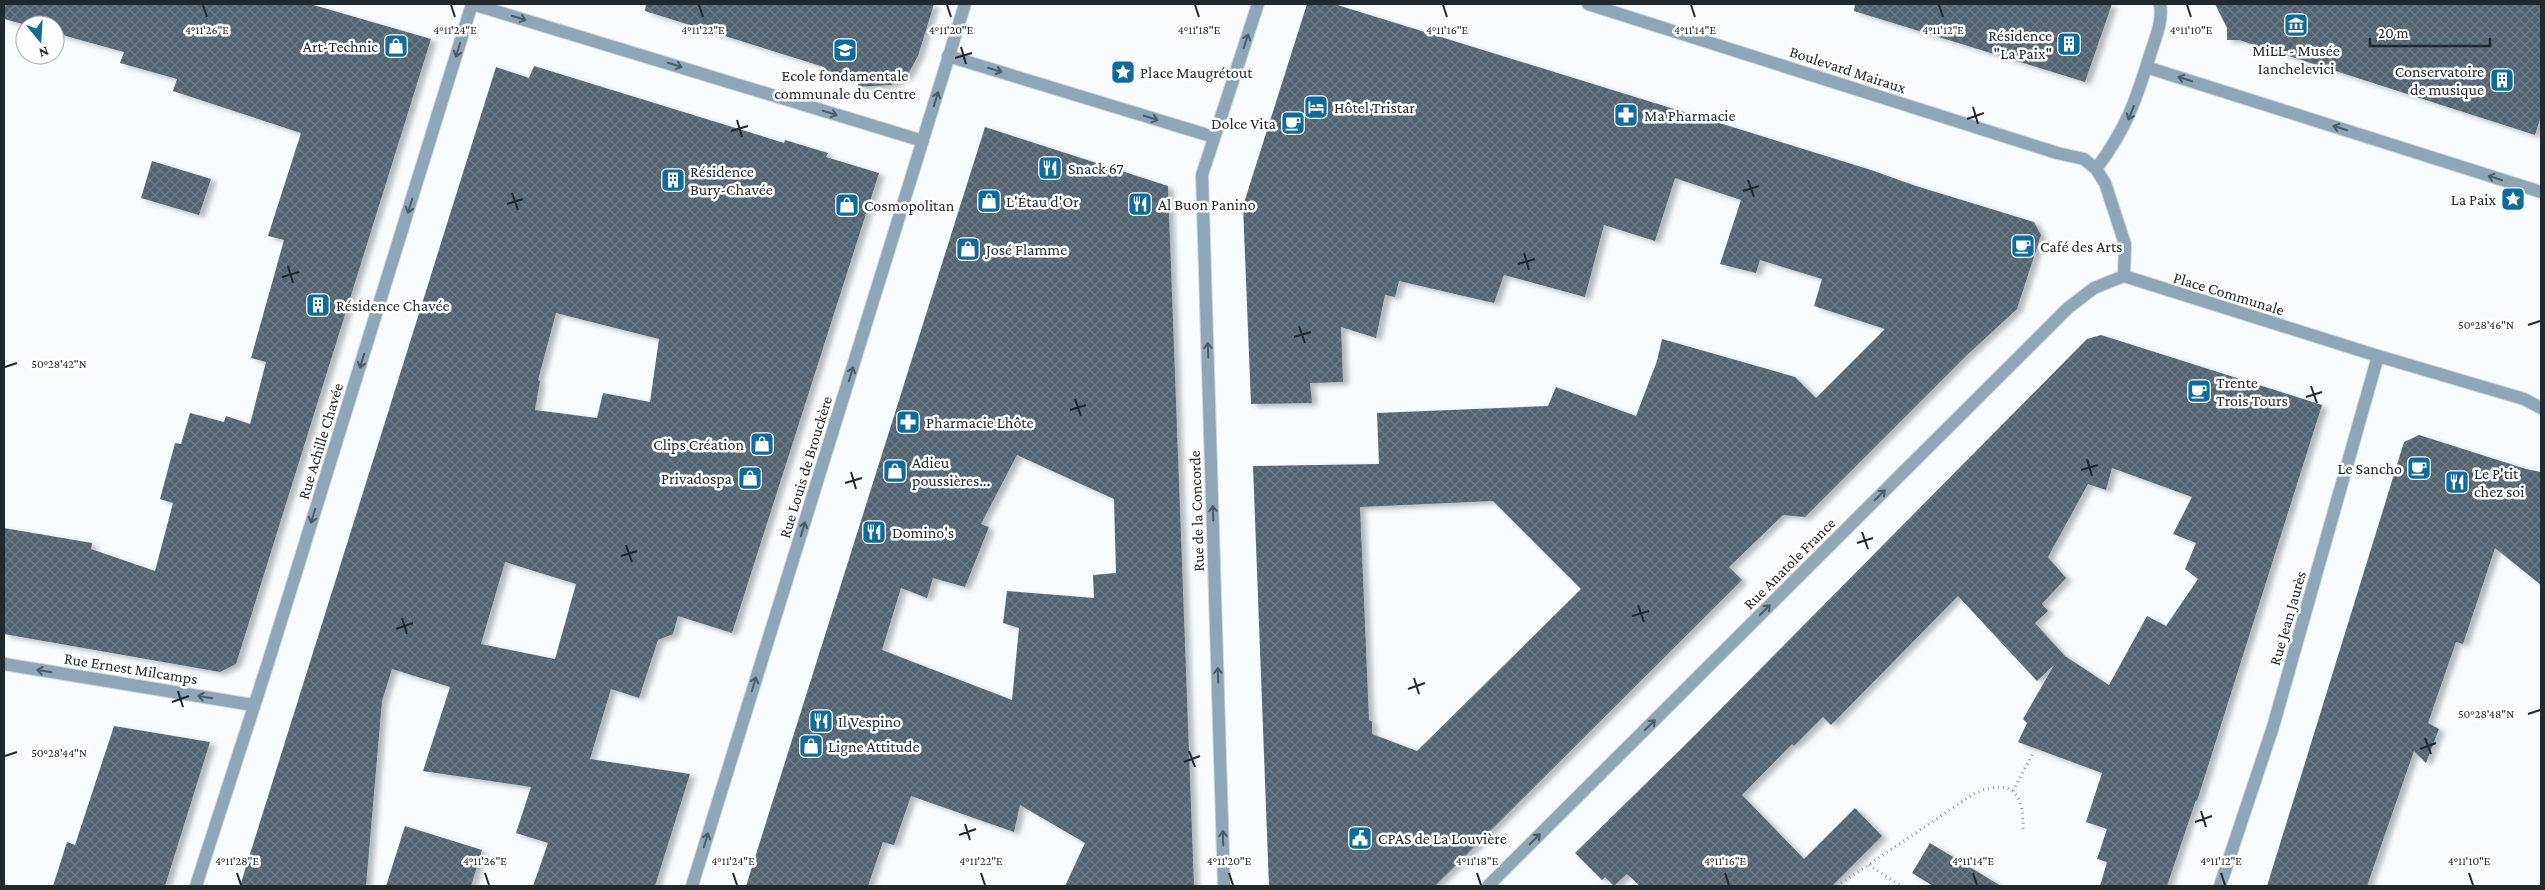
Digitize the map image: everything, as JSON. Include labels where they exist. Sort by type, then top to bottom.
[{"type":"street","points":[[472,4],[923,141]]},
{"type":"street","name":"Rue Achille Chavée","points":[[196,886],[472,4]]},
{"type":"street","points":[[965,4],[948,56],[1214,137],[1258,4]]},
{"type":"street","name":"Boulevard Mairaux","points":[[1588,4],[2057,153],[2084,159],[2096,169]]},
{"type":"street","points":[[2124,276],[2124,244],[2105,183],[2096,169],[2114,146],[2128,122],[2161,21],[2160,4]]},
{"type":"street","name":"Rue Louis de Brouckère","points":[[692,886],[948,56]]},
{"type":"street","points":[[2146,67],[2541,192]]},
{"type":"street","name":"Rue de la Concorde","points":[[1214,137],[1202,175],[1224,886]]},
{"type":"street","name":"Place Communale","points":[[2124,276],[2378,356],[2524,399],[2541,408]]},
{"type":"street","name":"Rue Anatole France","points":[[1488,886],[2068,308],[2094,288],[2124,276]]},
{"type":"street","name":"Rue Jean Jaurès","points":[[2220,886],[2273,726],[2378,356]]},
{"type":"street","name":"Rue Ernest Milcamps","points":[[4,664],[253,705]]},
{"type":"path","points":[[2013,791],[2033,753]]},
{"type":"path","points":[[1837,886],[1975,793],[1992,786],[2013,791],[2021,802],[2023,833]]},
{"type":"path","points":[[1868,865],[1901,886]]},
{"type":"building","points":[[4,4],[310,4],[431,39],[236,664],[220,672],[4,634],[4,528],[92,543],[91,549],[155,571],[173,503],[160,499],[175,443],[181,444],[190,413],[224,422],[226,416],[250,424],[266,362],[251,358],[284,240],[268,236],[301,133],[173,91],[177,79],[120,63],[124,52],[65,36],[65,15],[15,15],[15,22],[4,19]]},
{"type":"building","name":"Ecole fondamentale communale du Centre","points":[[646,4],[934,4],[918,56],[907,76],[891,85],[857,87],[860,81],[823,69],[824,67],[645,11]]},
{"type":"building","points":[[1307,4],[1334,4],[2034,222],[2041,235],[2017,309],[1967,355],[1805,517],[1783,515],[1729,567],[1742,580],[1435,886],[1269,886],[1253,466],[1379,464],[1377,413],[1548,406],[1556,387],[1636,416],[1657,361],[1662,339],[1795,377],[1816,398],[1885,329],[1814,306],[1822,279],[1760,260],[1756,273],[1720,264],[1741,200],[1675,178],[1655,241],[1604,225],[1585,297],[1504,275],[1494,303],[1399,281],[1395,297],[1385,295],[1376,338],[1341,327],[1343,382],[1310,383],[1312,403],[1251,404],[1243,206]],"holes":[[[1493,501],[1581,589],[1417,751],[1372,734],[1372,721],[1369,720],[1360,507]]]},
{"type":"building","points":[[1855,4],[2112,4],[2085,82],[1854,11]]},
{"type":"building","points":[[2215,4],[2541,4],[2541,116],[2535,135],[2239,40],[2227,40],[2227,28]]},
{"type":"building","points":[[534,66],[784,143],[785,140],[828,153],[826,157],[879,173],[732,633],[678,616],[673,634],[658,640],[639,698],[611,689],[590,759],[690,774],[655,886],[533,886],[548,843],[516,833],[531,787],[423,771],[450,687],[392,669],[382,701],[366,886],[240,886],[496,67],[529,78]],"holes":[[[556,313],[659,339],[650,402],[603,393],[597,418],[535,410],[540,381],[538,380]],[[505,562],[576,584],[555,659],[481,644]]]},
{"type":"building","points":[[985,127],[1168,186],[1194,886],[1065,886],[1085,843],[1020,805],[1014,832],[911,796],[894,845],[883,842],[868,886],[746,886]],"holes":[[[1017,455],[1114,499],[1116,573],[1093,575],[1094,598],[1007,591],[1003,623],[1019,628],[1012,700],[882,650],[901,588],[927,598],[933,578],[965,587],[989,527],[981,524]]]},
{"type":"building","points":[[152,161],[211,179],[199,215],[141,198]]},
{"type":"building","points":[[2101,335],[2322,405],[2197,801],[2167,886],[2100,886],[2107,862],[2097,859],[2107,829],[2086,822],[2102,773],[2018,742],[2027,723],[2023,719],[2054,665],[2037,681],[1958,596],[1831,725],[1823,717],[1794,746],[1792,744],[1742,795],[1804,859],[1855,808],[1882,836],[1832,886],[1640,886],[1627,874],[1614,886],[1605,877],[1602,880],[1575,853],[1689,741],[2087,339]],"holes":[[[2112,468],[2192,497],[2173,534],[2196,543],[2185,569],[2198,579],[2166,626],[2147,616],[2109,685],[2065,656],[2035,623],[2048,611],[2042,604],[2066,578],[2048,557],[2088,484],[2106,490]]]},
{"type":"building","points":[[2419,435],[2541,472],[2541,585],[2495,548],[2463,644],[2456,642],[2428,723],[2439,729],[2426,763],[2414,751],[2367,886],[2267,886],[2404,442]]},
{"type":"building","points":[[114,726],[210,742],[165,886],[53,886],[67,842],[75,845]]},
{"type":"building","points":[[405,826],[482,850],[471,886],[386,886]]},
{"type":"building","points":[[1930,843],[2001,886],[1933,886],[1912,873]]},
{"type":"place","name":"MiLL - Musée Ianchelevici","points":[[2296,25]]},
{"type":"place","name":"Résidence \"La Paix\"","points":[[2069,44]]},
{"type":"place","name":"Art-Technic","points":[[396,46]]},
{"type":"place","name":"Ecole fondamentale communale du Centre","points":[[845,50]]},
{"type":"place","name":"Place Maugrétout","points":[[1123,72]]},
{"type":"place","name":"Conservatoire de musique","points":[[2502,80]]},
{"type":"place","name":"Hôtel Tristar","points":[[1316,107]]},
{"type":"place","name":"Ma Pharmacie","points":[[1626,115]]},
{"type":"place","name":"Dolce Vita","points":[[1293,123]]},
{"type":"place","name":"Snack 67","points":[[1050,168]]},
{"type":"place","name":"Résidence Bury-Chavée","points":[[673,180]]},
{"type":"place","name":"La Paix","points":[[2513,199]]},
{"type":"place","name":"L'Étau d'Or","points":[[989,201]]},
{"type":"place","name":"Al Buon Panino","points":[[1140,204]]},
{"type":"place","name":"Cosmopolitan","points":[[847,205]]},
{"type":"place","name":"Café des Arts","points":[[2023,246]]},
{"type":"place","name":"José Flamme","points":[[968,249]]},
{"type":"place","name":"Résidence Chavée","points":[[318,305]]},
{"type":"place","name":"Trente Trois Tours","points":[[2199,391]]},
{"type":"place","name":"Pharmacie Lhôte","points":[[908,422]]},
{"type":"place","name":"Clips Création","points":[[762,444]]},
{"type":"place","name":"Le Sancho","points":[[2419,468]]},
{"type":"place","name":"Adieu poussières...","points":[[895,471]]},
{"type":"place","name":"Privadospa","points":[[750,478]]},
{"type":"place","name":"Le P'tit chez soi","points":[[2457,482]]},
{"type":"place","name":"Domino's","points":[[874,532]]},
{"type":"place","name":"Il Vespino","points":[[821,721]]},
{"type":"place","name":"Ligne Attitude","points":[[811,746]]},
{"type":"place","name":"CPAS de La Louvière","points":[[1360,838]]}]
